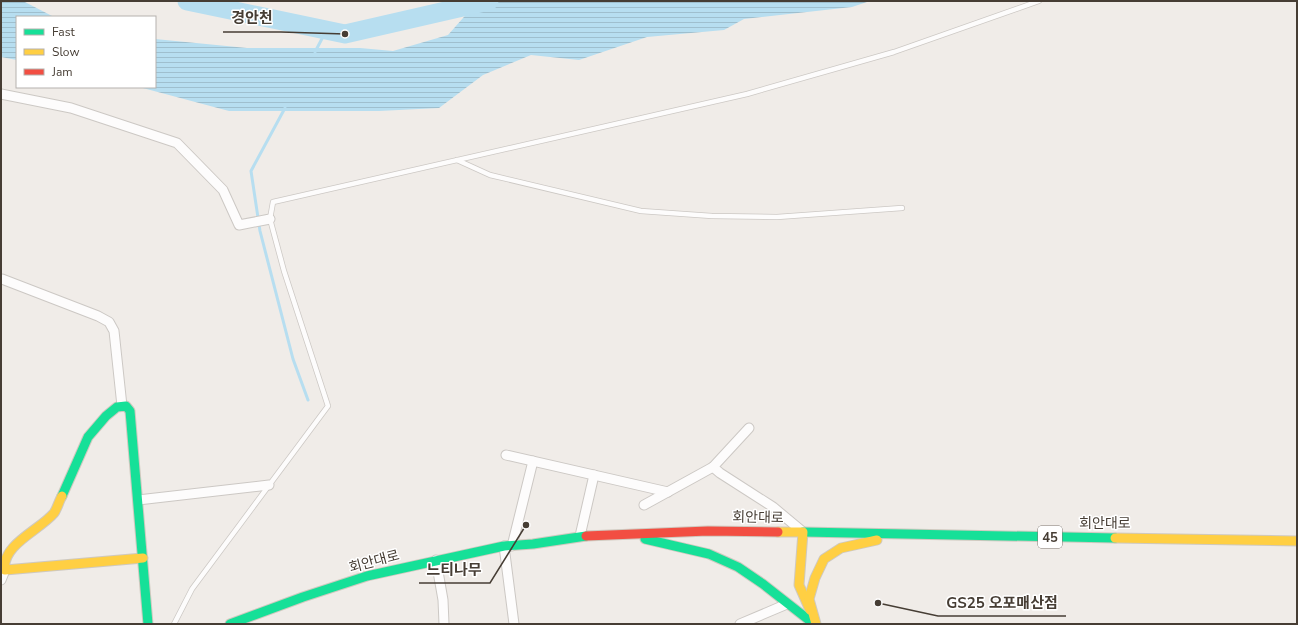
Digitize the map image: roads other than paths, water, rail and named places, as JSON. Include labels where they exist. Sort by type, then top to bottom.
[{"type":"main road","points":[[143,558],[5,570],[4,563],[9,552],[54,513],[88,437],[106,416],[117,406],[126,406],[130,411],[143,558],[148,624]]},
{"type":"main road","name":"회안대로","points":[[230,624],[303,597],[367,576],[436,560],[508,546],[580,536],[708,531],[902,535],[1136,537],[1297,541]]},
{"type":"main road","points":[[803,532],[799,585],[815,624]]},
{"type":"main road","points":[[624,534],[710,554],[738,567],[763,584],[787,604],[815,624]]},
{"type":"main road","points":[[815,624],[809,599],[815,578],[824,559],[841,548],[902,535]]},
{"type":"street","points":[[1,94],[71,108],[177,143],[223,190],[238,225],[268,219]]},
{"type":"street","points":[[2,279],[98,316],[109,322],[114,331],[122,406]]},
{"type":"street","points":[[644,505],[713,467],[749,428]]},
{"type":"street","points":[[506,455],[668,492]]},
{"type":"street","points":[[514,624],[508,546],[533,461]]},
{"type":"street","points":[[713,467],[720,474],[773,507],[803,532]]},
{"type":"street","points":[[580,536],[594,475]]},
{"type":"street","points":[[138,500],[269,485]]},
{"type":"street","points":[[436,560],[443,600],[444,624]]},
{"type":"street","points":[[1,580],[5,570]]},
{"type":"street","points":[[740,624],[787,604]]},
{"type":"lane","points":[[174,624],[192,589],[328,406],[268,219],[273,202],[747,94],[894,52],[1039,1]]},
{"type":"lane","points":[[457,160],[490,175],[641,211],[712,216],[777,217],[902,208]]},
{"type":"water","points":[[1,1],[23,1],[52,16],[16,16],[16,60],[1,57]]},
{"type":"water","points":[[478,1],[870,1],[852,7],[744,19],[724,30],[647,37],[579,60],[531,55],[483,75],[439,108],[379,111],[229,111],[143,88],[156,88],[156,39],[247,48],[360,48],[393,51],[448,35]]},
{"type":"waterway","points":[[187,1],[345,34],[489,1]]},
{"type":"waterway","points":[[315,52],[326,31]]},
{"type":"waterway","points":[[285,108],[251,171],[260,231],[293,359],[308,400]]},
{"type":"place","name":"경안천","points":[[345,34]]},
{"type":"place","name":"느티나무","points":[[526,525]]},
{"type":"place","name":"GS25 오포매산점","points":[[878,603]]}]
